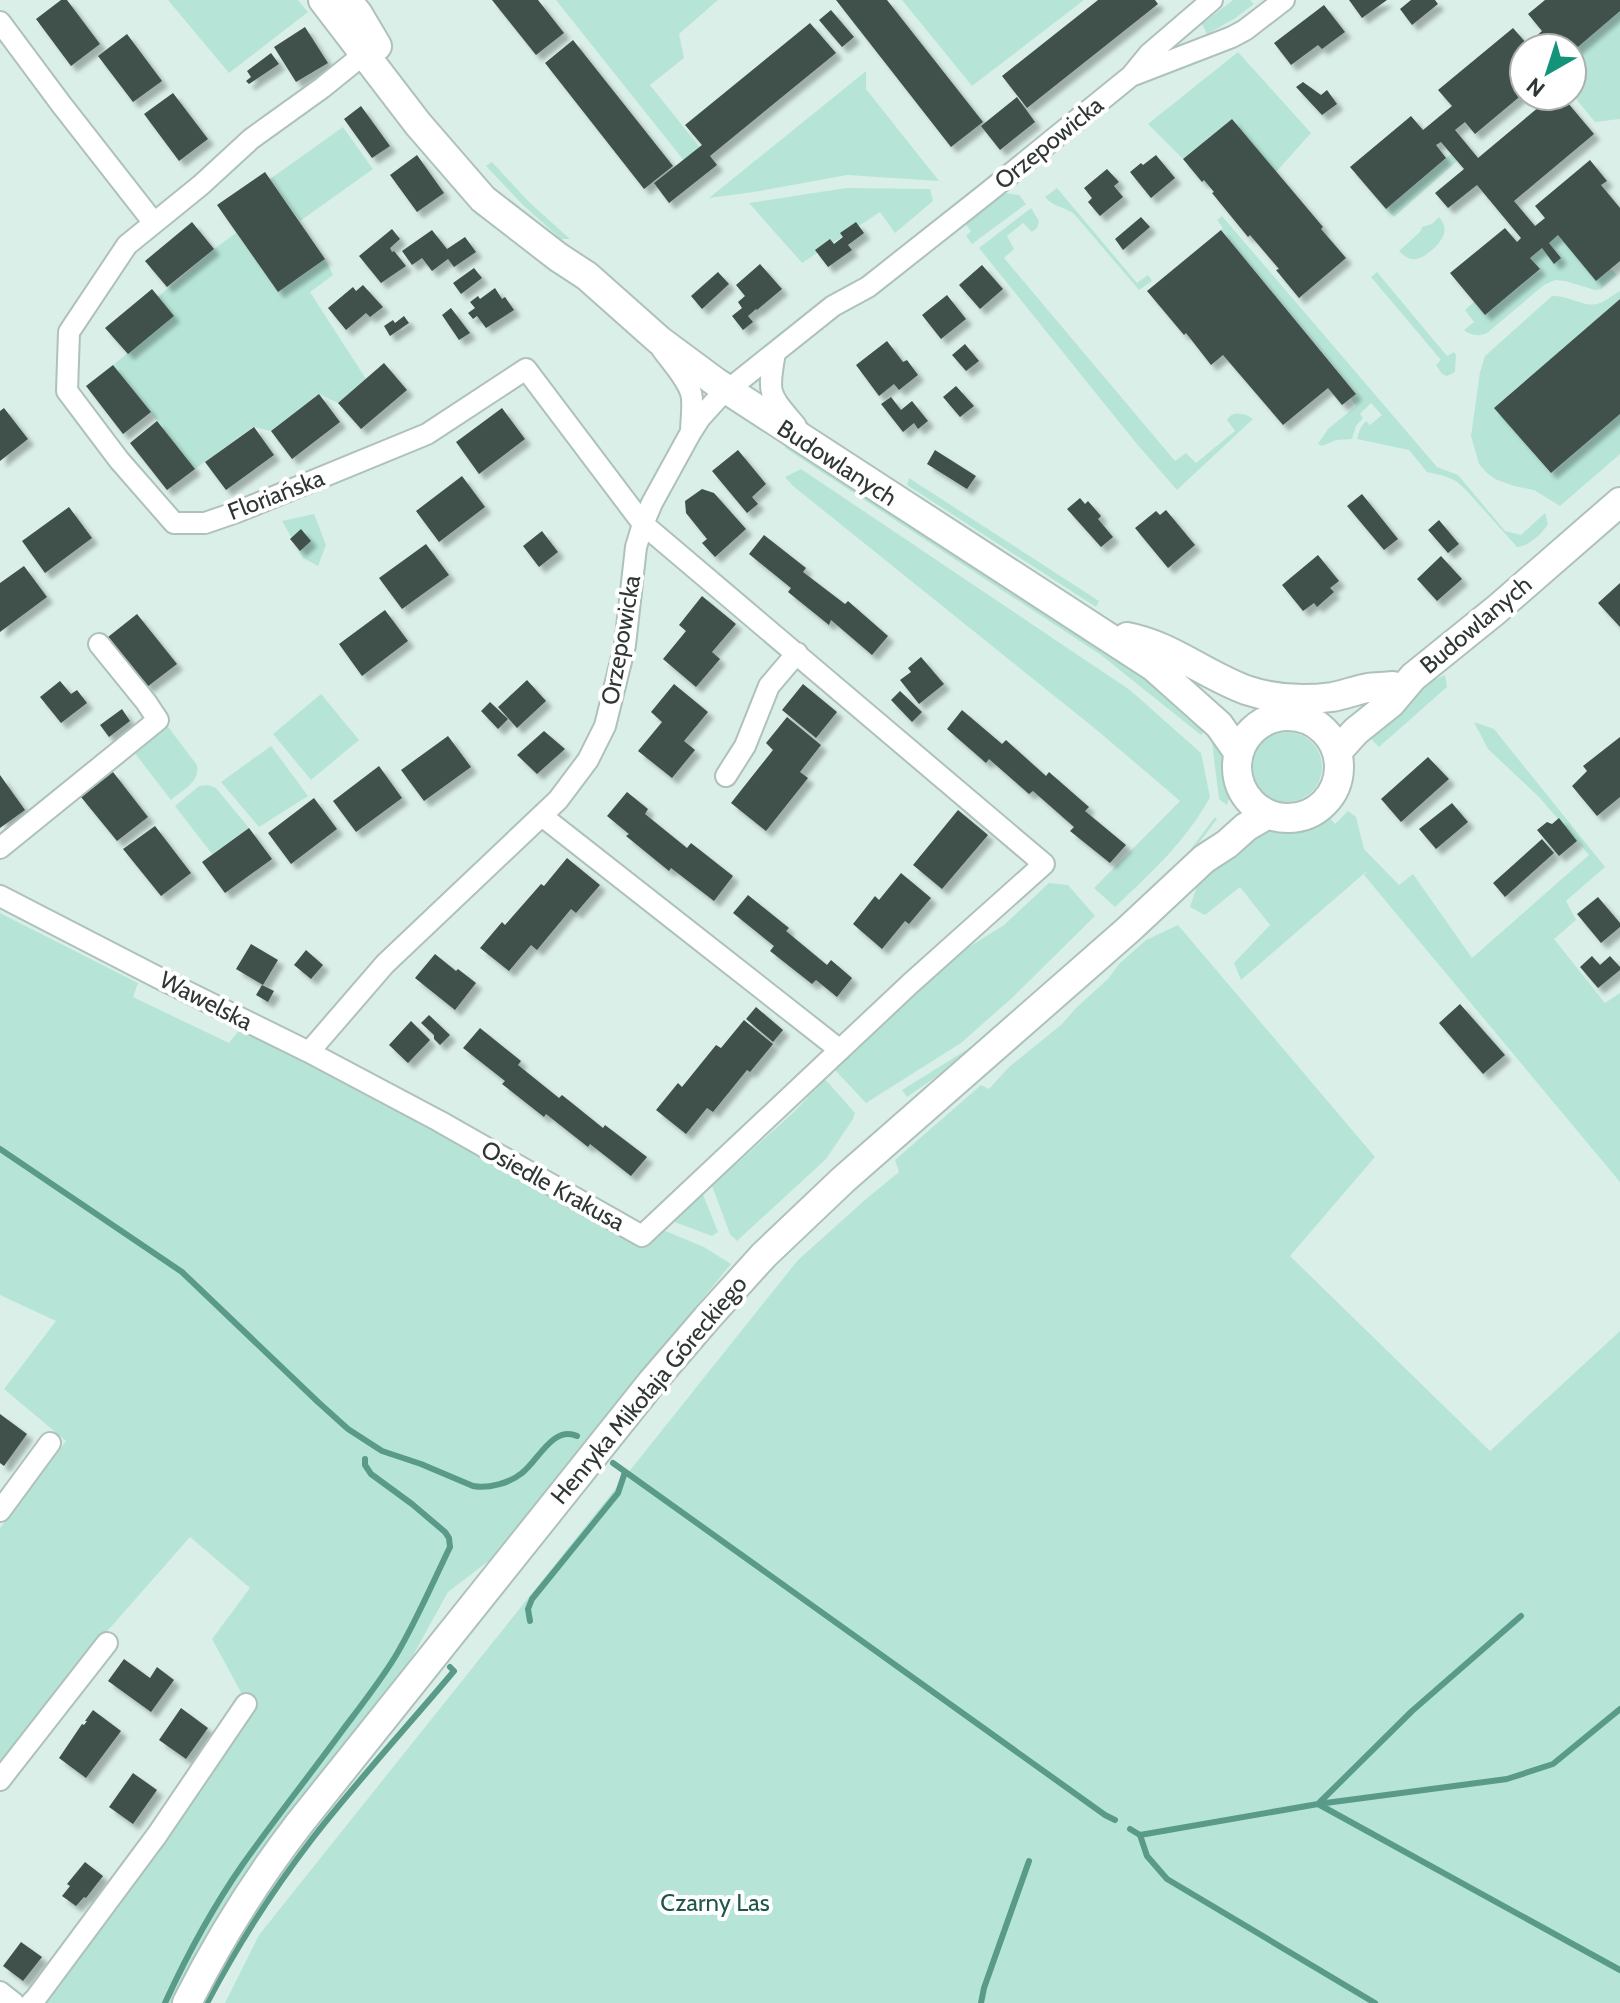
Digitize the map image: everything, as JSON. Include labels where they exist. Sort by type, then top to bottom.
[{"type":"main road","name":"Budowlanych","points":[[323,0],[505,194],[564,249],[587,276],[678,355],[817,450],[1154,667],[1219,725],[1238,752]]},
{"type":"main road","name":"Budowlanych","points":[[347,0],[358,14],[370,49]]},
{"type":"main road","name":"Budowlanych","points":[[1337,752],[1356,731],[1391,703],[1403,682],[1487,617],[1620,502]]},
{"type":"main road","name":"Budowlanych","points":[[1099,632],[1143,640],[1229,683],[1263,694],[1320,698],[1403,682]]},
{"type":"main road","points":[[1154,667],[1187,681],[1257,726]]},
{"type":"main road","points":[[1318,726],[1403,682]]},
{"type":"main road","points":[[1274,717],[1301,717],[1318,726],[1332,740],[1337,752],[1339,765],[1336,784],[1330,796],[1311,813],[1293,818],[1268,814],[1254,805],[1243,792],[1237,776],[1238,752],[1243,740],[1257,726],[1274,717]]},
{"type":"main road","name":"Henryka Mikołaja Góreckiego","points":[[1204,859],[1216,833],[1243,792]]},
{"type":"main road","name":"Henryka Mikołaja Góreckiego","points":[[187,2003],[238,1910],[291,1834],[598,1448],[764,1255],[816,1204],[1204,859],[1268,814]]},
{"type":"street","name":"Orzepowicka","points":[[309,1052],[385,964],[558,800],[588,760],[605,726],[625,645],[636,547],[643,524],[691,432],[710,406],[833,306],[868,287],[987,193],[1131,76],[1149,54],[1212,0]]},
{"type":"street","name":"Orzepowicka","points":[[1131,76],[1232,37],[1266,7],[1284,0]]},
{"type":"street","points":[[0,22],[154,223]]},
{"type":"street","points":[[1169,37],[1183,57]]},
{"type":"street","name":"Floriańska","points":[[370,49],[251,139],[201,185],[127,245],[69,332],[67,391],[119,460],[174,523],[205,523],[427,434],[526,369],[643,524]]},
{"type":"street","points":[[651,332],[690,392],[691,432]]},
{"type":"street","points":[[775,353],[770,383],[772,396],[817,450]]},
{"type":"street","name":"Osiedle Krakusa","points":[[309,1052],[439,1121],[642,1236],[911,983],[1044,864],[643,524]]},
{"type":"street","points":[[0,848],[158,720],[99,644]]},
{"type":"street","points":[[726,776],[745,746],[769,686],[797,653]]},
{"type":"street","points":[[542,816],[840,1050]]},
{"type":"street","name":"Wawelska","points":[[0,896],[309,1052]]},
{"type":"street","points":[[0,1511],[50,1443]]},
{"type":"street","points":[[0,1780],[107,1643]]},
{"type":"street","points":[[31,2003],[157,1835],[246,1704]]},
{"type":"street","points":[[0,1992],[14,2003]]},
{"type":"green space","points":[[168,0],[298,0],[308,12],[229,73]]},
{"type":"green space","points":[[556,0],[718,0],[679,34],[684,58],[650,85],[701,149],[685,162]]},
{"type":"green space","points":[[902,0],[1084,0],[972,86]]},
{"type":"green space","points":[[1233,0],[1250,0],[1254,4],[1207,34],[1202,24]]},
{"type":"green space","points":[[1620,11],[1620,119],[1595,122],[1587,112],[1588,38]]},
{"type":"green space","points":[[1238,52],[1311,133],[1276,172],[1232,119],[1183,159],[1148,124]]},
{"type":"green space","points":[[866,71],[866,89],[939,181],[847,175],[709,198]]},
{"type":"green space","points":[[343,127],[373,169],[300,221],[270,179]]},
{"type":"green space","points":[[1451,154],[1457,161],[1394,217],[1386,209]]},
{"type":"green space","points":[[492,162],[528,201],[570,239],[561,239],[523,205],[486,166]]},
{"type":"green space","points":[[846,188],[930,189],[933,201],[895,233],[880,212],[802,263],[749,203]]},
{"type":"green space","points":[[1057,188],[1137,283],[1148,275],[1152,281],[1139,290],[1075,215],[1045,197]]},
{"type":"green space","points":[[1004,193],[1019,195],[1026,204],[972,244],[966,236],[971,231],[967,222]]},
{"type":"green space","points":[[1031,208],[1039,221],[1037,228],[1032,232],[1023,223],[1007,236],[1014,249],[1004,258],[1175,461],[1186,453],[1196,463],[1235,431],[1227,420],[1232,415],[1243,414],[1253,419],[1177,490],[979,248]]},
{"type":"green space","points":[[1222,216],[1437,467],[1458,475],[1505,531],[1521,535],[1545,513],[1548,524],[1539,535],[1526,545],[1517,547],[1456,481],[1427,472],[1409,450],[1357,439],[1366,421],[1370,425],[1382,415],[1371,403],[1360,414],[1363,418],[1356,426],[1352,439],[1336,440],[1322,446],[1318,444],[1328,429],[1356,406],[1351,398],[1356,393],[1221,230],[1223,228],[1217,220]]},
{"type":"green space","points":[[1439,217],[1444,234],[1432,250],[1416,259],[1408,258],[1399,251],[1422,227],[1432,224]]},
{"type":"green space","points":[[236,233],[278,292],[325,259],[333,275],[310,292],[366,379],[338,403],[319,394],[271,431],[253,427],[195,469],[113,365],[174,316],[158,297]]},
{"type":"green space","points":[[1558,235],[1617,275],[1601,289],[1595,290],[1555,280],[1544,285],[1487,333],[1475,335],[1464,330],[1474,322],[1465,310],[1474,302],[1485,315],[1540,270],[1530,258],[1542,248],[1554,263],[1561,258],[1549,243]]},
{"type":"green space","points":[[1377,272],[1447,356],[1454,352],[1455,372],[1447,376],[1442,374],[1436,365],[1441,360],[1371,277]]},
{"type":"green space","points":[[1620,291],[1620,299],[1495,408],[1551,474],[1620,414],[1620,454],[1560,506],[1534,490],[1495,479],[1479,464],[1471,436],[1485,356],[1552,296],[1597,304]]},
{"type":"green space","points":[[787,442],[1155,680],[1211,725],[1201,735],[1101,655],[785,448]]},
{"type":"green space","points":[[801,469],[1130,690],[1201,753],[1210,797],[1179,842],[1115,907],[1094,888],[1180,801],[1098,731],[793,486],[785,477]]},
{"type":"green space","points":[[909,478],[1099,601],[1096,607],[907,485]]},
{"type":"green space","points":[[314,514],[326,545],[318,566],[303,558],[282,521]]},
{"type":"green space","points":[[1445,675],[1447,687],[1379,747],[1364,732],[1432,681]]},
{"type":"green space","points":[[321,694],[359,740],[311,780],[273,734]]},
{"type":"green space","points":[[162,719],[197,765],[194,781],[171,800],[130,747]]},
{"type":"green space","points":[[1474,722],[1494,729],[1605,867],[1566,901],[1576,920],[1554,939],[1605,1003],[1620,993],[1620,1182],[1364,875],[1368,870],[1241,980],[1234,963],[1270,925],[1240,887],[1205,915],[1190,907],[1198,883],[1182,898],[1181,895],[1211,866],[1271,825],[1302,823],[1332,812],[1327,815],[1335,824],[1348,811],[1356,817],[1364,849],[1399,885],[1413,874],[1472,958],[1589,855],[1539,797],[1488,749]]},
{"type":"green space","points":[[1287,732],[1312,742],[1322,767],[1312,792],[1287,802],[1262,792],[1252,767],[1262,742]]},
{"type":"green space","points":[[1219,735],[1231,778],[1227,805],[1219,799],[1212,742]]},
{"type":"green space","points":[[271,746],[308,796],[259,827],[221,782]]},
{"type":"green space","points":[[199,786],[216,788],[249,828],[212,854],[175,806]]},
{"type":"green space","points":[[1215,817],[1217,819],[1186,860],[966,1056],[907,1097],[902,1090],[976,1044],[1163,878],[1185,857]]},
{"type":"green space","points":[[1049,883],[1068,885],[1095,916],[961,1043],[866,1103],[835,1070],[912,992],[953,957],[1004,925]]},
{"type":"green space","points":[[0,913],[138,983],[133,997],[229,1043],[240,1029],[485,1157],[637,1246],[647,1247],[663,1230],[704,1247],[731,1264],[494,1557],[448,1592],[411,1659],[289,1820],[175,2003],[39,2003],[256,1707],[243,1696],[212,1639],[250,1588],[190,1537],[103,1636],[0,1768],[0,1528],[66,1441],[4,1389],[56,1321],[0,1295]]},
{"type":"green space","name":"Czarny Las","points":[[1178,925],[1375,1157],[1290,1256],[1490,1451],[1620,1331],[1620,2003],[225,2003],[259,1935],[798,1260],[899,1172],[895,1160],[981,1085],[989,1089],[1008,1068],[1062,1024],[1146,940]]},
{"type":"green space","points":[[825,1079],[855,1113],[853,1119],[826,1159],[737,1241],[730,1234],[711,1183],[794,1112]]},
{"type":"green space","points":[[702,1192],[718,1232],[712,1236],[672,1221]]},
{"type":"building","points":[[61,0],[67,0],[100,44],[71,66],[36,19]]},
{"type":"building","points":[[492,0],[538,0],[564,33],[536,55]]},
{"type":"building","points":[[836,0],[887,0],[983,122],[951,147]]},
{"type":"building","points":[[1098,0],[1155,0],[1158,4],[1027,108],[1002,76]]},
{"type":"building","points":[[1349,0],[1387,0],[1362,18]]},
{"type":"building","points":[[1411,0],[1435,0],[1438,4],[1412,25],[1400,9]]},
{"type":"building","points":[[1545,0],[1620,0],[1620,11],[1588,38],[1588,32],[1541,32],[1528,14]]},
{"type":"building","points":[[1324,5],[1345,32],[1322,49],[1318,45],[1291,65],[1274,43]]},
{"type":"building","points":[[831,10],[854,37],[842,47],[819,20]]},
{"type":"building","points":[[810,23],[836,53],[710,156],[717,165],[669,203],[654,183],[702,145],[685,125]]},
{"type":"building","points":[[305,27],[328,63],[296,82],[274,47]]},
{"type":"building","points":[[1508,32],[1508,106],[1475,134],[1465,122],[1455,130],[1478,158],[1533,112],[1575,112],[1594,134],[1514,201],[1535,226],[1545,218],[1535,206],[1590,160],[1607,181],[1601,185],[1620,208],[1620,261],[1596,281],[1558,235],[1549,243],[1561,258],[1554,264],[1542,248],[1530,258],[1540,269],[1485,315],[1450,273],[1505,228],[1517,242],[1521,238],[1477,185],[1448,208],[1435,193],[1464,169],[1441,142],[1436,145],[1446,158],[1386,209],[1350,167],[1411,116],[1423,130],[1452,106],[1438,90]]},
{"type":"building","points":[[127,34],[162,81],[133,102],[98,56]]},
{"type":"building","points":[[573,40],[673,166],[644,189],[545,63]]},
{"type":"building","points":[[271,53],[279,64],[249,84],[246,81],[251,77],[247,71]]},
{"type":"building","points":[[1303,82],[1321,95],[1327,90],[1337,104],[1322,115],[1296,87]]},
{"type":"building","points":[[173,93],[208,139],[179,161],[144,114]]},
{"type":"building","points":[[1017,97],[1035,122],[1000,150],[981,126]]},
{"type":"building","points":[[361,106],[390,146],[372,158],[344,119]]},
{"type":"building","points":[[1232,119],[1346,258],[1299,298],[1276,270],[1279,269],[1183,159]]},
{"type":"building","points":[[417,155],[444,193],[417,212],[390,175]]},
{"type":"building","points":[[1156,155],[1175,178],[1151,198],[1130,172]]},
{"type":"building","points":[[1107,169],[1119,182],[1114,186],[1123,197],[1100,216],[1088,202],[1092,198],[1084,188]]},
{"type":"building","points":[[265,172],[325,259],[278,292],[217,205]]},
{"type":"building","points":[[1141,217],[1150,227],[1123,250],[1115,239]]},
{"type":"building","points":[[192,222],[214,249],[167,287],[145,261]]},
{"type":"building","points":[[856,222],[864,233],[848,245],[852,250],[828,267],[815,250],[830,239],[834,244],[843,237],[840,233]]},
{"type":"building","points":[[392,229],[400,239],[390,248],[406,266],[381,283],[359,256]]},
{"type":"building","points":[[432,230],[447,249],[465,237],[476,252],[454,267],[448,259],[432,271],[422,258],[412,265],[402,251]]},
{"type":"building","points":[[1221,230],[1356,394],[1342,405],[1328,388],[1283,425],[1223,355],[1211,365],[1147,291]]},
{"type":"building","points":[[760,264],[782,289],[748,316],[753,322],[743,330],[732,316],[742,308],[738,302],[745,296],[736,285]]},
{"type":"building","points":[[982,265],[1003,289],[980,309],[959,285]]},
{"type":"building","points":[[474,268],[482,278],[461,294],[453,283]]},
{"type":"building","points":[[718,272],[729,284],[702,309],[691,296]]},
{"type":"building","points":[[363,285],[383,307],[370,317],[366,313],[346,330],[328,308],[353,287],[356,291]]},
{"type":"building","points":[[495,288],[514,310],[486,328],[477,316],[473,319],[468,313],[475,308],[470,302]]},
{"type":"building","points":[[152,289],[174,316],[128,354],[105,328]]},
{"type":"building","points":[[947,295],[966,319],[941,339],[922,315]]},
{"type":"building","points":[[1620,299],[1620,414],[1551,473],[1494,408]]},
{"type":"building","points":[[451,308],[470,333],[459,340],[442,315]]},
{"type":"building","points":[[404,316],[409,323],[390,336],[384,326]]},
{"type":"building","points":[[887,341],[918,375],[899,390],[894,384],[879,396],[856,365]]},
{"type":"building","points":[[965,344],[979,361],[966,371],[952,355]]},
{"type":"building","points":[[384,363],[407,390],[361,429],[338,403]]},
{"type":"building","points":[[113,365],[151,412],[123,434],[86,386]]},
{"type":"building","points":[[956,386],[974,406],[960,417],[943,397]]},
{"type":"building","points":[[319,394],[340,422],[292,459],[271,431]]},
{"type":"building","points":[[891,397],[901,410],[912,401],[928,421],[918,429],[914,423],[903,432],[881,404]]},
{"type":"building","points":[[4,408],[28,439],[0,461],[0,411]]},
{"type":"building","points":[[502,408],[525,439],[479,474],[456,442]]},
{"type":"building","points":[[157,421],[195,469],[167,490],[130,443]]},
{"type":"building","points":[[254,427],[274,455],[226,490],[205,462]]},
{"type":"building","points":[[738,450],[766,484],[752,497],[758,504],[747,513],[712,471]]},
{"type":"building","points":[[935,450],[976,476],[967,489],[927,464]]},
{"type":"building","points":[[462,476],[485,507],[439,542],[416,511]]},
{"type":"building","points":[[702,489],[714,493],[746,529],[715,557],[702,543],[707,539],[686,513],[685,501]]},
{"type":"building","points":[[1362,494],[1398,539],[1384,550],[1347,506]]},
{"type":"building","points":[[1080,498],[1085,504],[1088,501],[1101,516],[1098,519],[1113,537],[1101,547],[1067,509]]},
{"type":"building","points":[[69,507],[92,538],[45,573],[22,541]]},
{"type":"building","points":[[1166,510],[1195,545],[1168,568],[1135,528],[1156,511],[1160,515]]},
{"type":"building","points":[[1439,520],[1459,544],[1448,553],[1428,530]]},
{"type":"building","points":[[301,529],[311,541],[300,551],[290,539]]},
{"type":"building","points":[[542,531],[558,552],[539,567],[523,546]]},
{"type":"building","points":[[764,535],[806,568],[803,572],[845,604],[848,601],[888,636],[872,655],[831,620],[829,625],[788,592],[791,588],[749,554]]},
{"type":"building","points":[[426,544],[449,575],[402,609],[379,578]]},
{"type":"building","points":[[1318,555],[1339,581],[1330,588],[1334,592],[1317,607],[1314,603],[1303,611],[1282,585]]},
{"type":"building","points":[[1441,556],[1462,579],[1437,601],[1417,579]]},
{"type":"building","points":[[24,566],[47,597],[0,632],[0,583]]},
{"type":"building","points":[[1620,583],[1620,627],[1598,603]]},
{"type":"building","points":[[702,596],[736,624],[712,652],[720,659],[696,687],[663,659],[686,631],[679,625]]},
{"type":"building","points":[[385,610],[408,641],[362,676],[339,644]]},
{"type":"building","points":[[137,614],[177,664],[147,687],[108,637]]},
{"type":"building","points":[[921,657],[944,684],[919,704],[900,680],[911,672],[908,668]]},
{"type":"building","points":[[527,680],[546,701],[517,728],[498,707]]},
{"type":"building","points":[[60,681],[71,694],[77,690],[87,703],[61,723],[40,697]]},
{"type":"building","points":[[674,684],[708,712],[684,741],[695,750],[672,778],[638,751],[662,722],[651,712]]},
{"type":"building","points":[[803,684],[837,712],[816,738],[782,710]]},
{"type":"building","points":[[900,691],[922,712],[912,722],[891,700]]},
{"type":"building","points":[[490,702],[508,719],[498,729],[481,711]]},
{"type":"building","points":[[122,709],[130,721],[109,737],[100,725]]},
{"type":"building","points":[[962,710],[1002,744],[1006,740],[1046,776],[1049,772],[1089,807],[1085,811],[1126,845],[1110,863],[1070,831],[1074,827],[1033,791],[1029,794],[989,759],[986,763],[947,729]]},
{"type":"building","points":[[787,717],[821,745],[800,772],[808,778],[766,831],[731,803],[773,750],[766,743]]},
{"type":"building","points":[[544,731],[565,749],[537,774],[517,755]]},
{"type":"building","points":[[448,736],[471,767],[424,801],[401,770]]},
{"type":"building","points":[[1620,737],[1620,797],[1597,816],[1572,786],[1587,771],[1583,766]]},
{"type":"building","points":[[1428,757],[1449,779],[1401,822],[1381,799]]},
{"type":"building","points":[[379,766],[402,798],[356,832],[333,801]]},
{"type":"building","points":[[113,772],[148,817],[117,841],[81,797]]},
{"type":"building","points":[[0,775],[25,810],[0,828]]},
{"type":"building","points":[[627,792],[648,809],[645,814],[687,848],[691,843],[733,876],[714,901],[671,868],[669,871],[607,816]]},
{"type":"building","points":[[314,798],[337,829],[291,864],[268,833]]},
{"type":"building","points":[[1452,803],[1468,822],[1436,849],[1419,829]]},
{"type":"building","points":[[958,810],[988,835],[942,889],[913,865]]},
{"type":"building","points":[[1559,818],[1577,841],[1559,856],[1537,830]]},
{"type":"building","points":[[155,826],[191,873],[161,896],[123,849]]},
{"type":"building","points":[[249,828],[272,859],[225,893],[202,862]]},
{"type":"building","points":[[1542,839],[1554,853],[1505,897],[1493,883]]},
{"type":"building","points":[[567,858],[600,885],[576,913],[571,909],[537,950],[531,945],[509,971],[480,948],[541,884],[544,886]]},
{"type":"building","points":[[901,873],[931,898],[909,924],[905,921],[882,949],[853,924],[875,896],[879,900]]},
{"type":"building","points":[[748,895],[789,928],[786,931],[827,965],[831,960],[852,978],[837,997],[816,980],[812,984],[770,951],[774,946],[733,913]]},
{"type":"building","points":[[1598,897],[1620,923],[1620,927],[1601,943],[1577,914]]},
{"type":"building","points":[[251,944],[278,960],[263,985],[236,969]]},
{"type":"building","points":[[306,950],[323,965],[311,979],[294,965]]},
{"type":"building","points":[[435,954],[476,983],[455,1010],[415,978]]},
{"type":"building","points":[[1592,956],[1600,965],[1610,956],[1620,967],[1598,988],[1580,967]]},
{"type":"building","points":[[262,985],[274,991],[268,1002],[256,995]]},
{"type":"building","points":[[1460,1004],[1505,1055],[1483,1074],[1439,1023]]},
{"type":"building","points":[[756,1007],[783,1030],[773,1042],[746,1019]]},
{"type":"building","points":[[429,1015],[450,1035],[440,1045],[421,1023]]},
{"type":"building","points":[[744,1020],[773,1044],[713,1112],[707,1108],[686,1134],[656,1110],[678,1083],[682,1087],[716,1045],[721,1048]]},
{"type":"building","points":[[411,1021],[430,1040],[408,1063],[389,1045]]},
{"type":"building","points":[[480,1028],[521,1061],[518,1065],[559,1098],[562,1095],[603,1128],[605,1125],[647,1157],[631,1176],[546,1114],[544,1117],[463,1048]]},
{"type":"building","points":[[0,1414],[27,1434],[4,1466],[0,1463]]},
{"type":"building","points":[[124,1659],[150,1678],[157,1667],[174,1680],[151,1712],[108,1681]]},
{"type":"building","points":[[181,1708],[208,1728],[186,1759],[159,1740]]},
{"type":"building","points":[[93,1710],[121,1731],[86,1778],[59,1758]]},
{"type":"building","points":[[133,1773],[157,1790],[133,1824],[109,1807]]},
{"type":"building","points":[[85,1862],[103,1876],[76,1906],[62,1896],[70,1886],[67,1884]]},
{"type":"building","points":[[21,1942],[42,1957],[23,1981],[3,1966]]},
{"type":"waterway","points":[[0,1149],[182,1272],[348,1429],[382,1451],[473,1486],[485,1487],[517,1477],[546,1446],[561,1435],[577,1436]]},
{"type":"waterway","points":[[165,2003],[232,1880],[395,1657],[450,1547],[445,1532],[371,1474],[365,1459]]},
{"type":"waterway","points":[[613,1463],[1115,1820]]},
{"type":"waterway","points":[[530,1621],[528,1609],[532,1599],[618,1493],[625,1472]]},
{"type":"waterway","points":[[1521,1616],[1412,1711],[1318,1804],[1620,1970]]},
{"type":"waterway","points":[[207,2003],[243,1940],[298,1858],[454,1671],[450,1667]]},
{"type":"waterway","points":[[1140,1835],[1318,1804],[1507,1779],[1553,1764],[1620,1709]]},
{"type":"waterway","points":[[1130,1829],[1140,1835],[1147,1856],[1167,1879],[1375,2003]]},
{"type":"waterway","points":[[981,2003],[1029,1861]]}]
